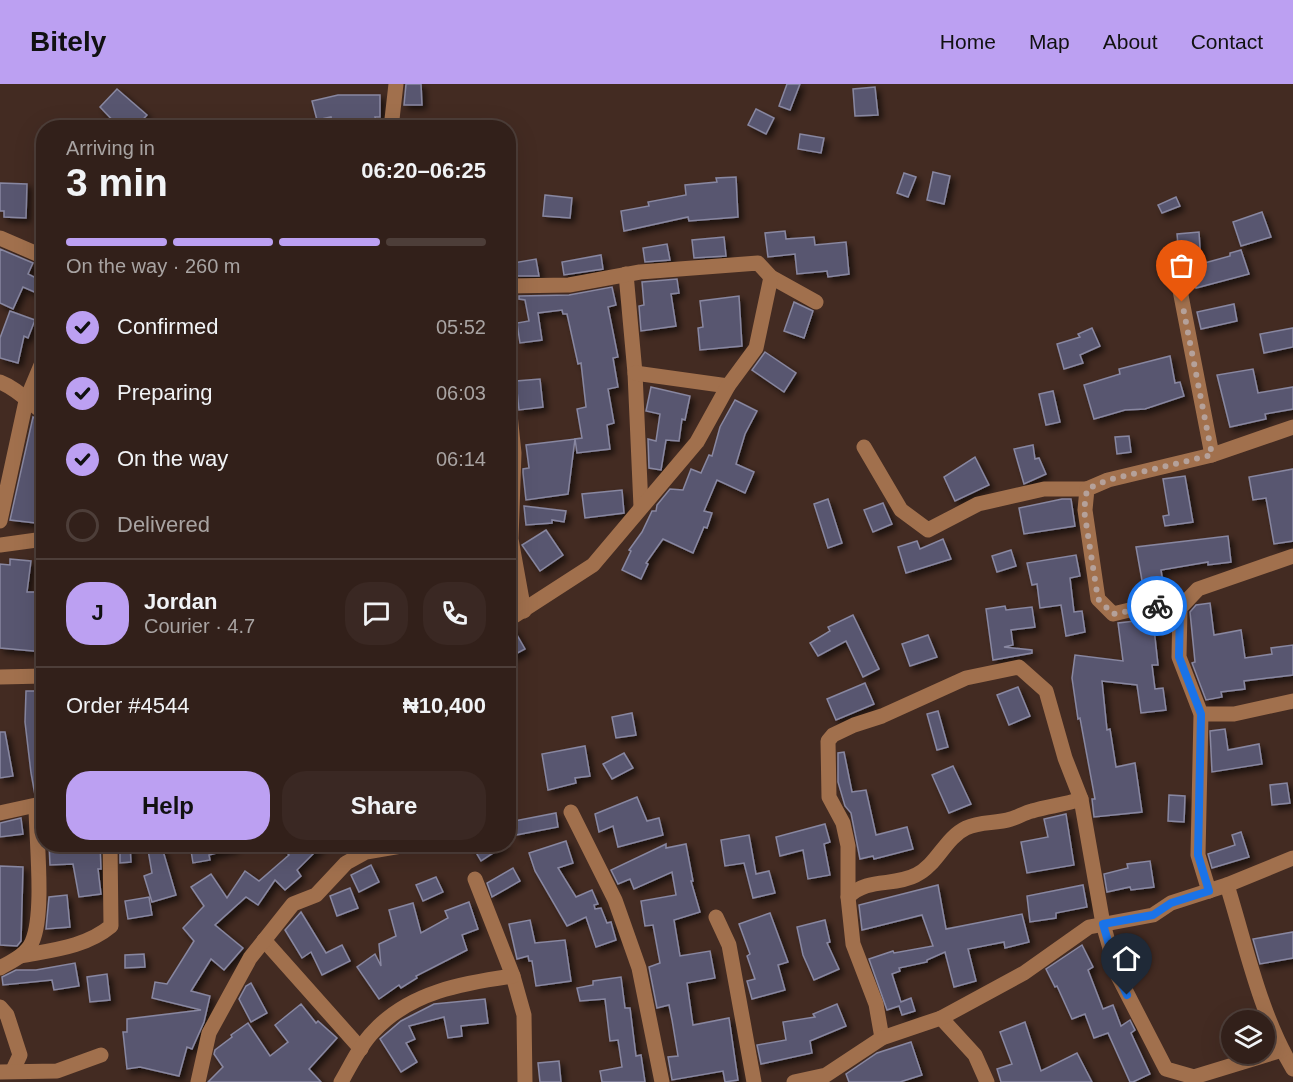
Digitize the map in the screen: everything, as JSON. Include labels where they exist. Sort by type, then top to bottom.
[{"type":"street","points":[[392,120],[396,84]]},
{"type":"street","points":[[0,238],[36,254]]},
{"type":"street","points":[[516,286],[569,285],[626,274],[758,263],[771,277],[816,302]]},
{"type":"street","points":[[626,274],[635,373],[641,507]]},
{"type":"street","points":[[516,616],[593,565],[697,442],[728,386],[756,348],[771,277]]},
{"type":"street","points":[[1178,280],[1212,455]]},
{"type":"street","points":[[635,373],[728,386]]},
{"type":"street","points":[[0,521],[26,401],[36,377]]},
{"type":"street","points":[[0,382],[16,388],[26,401],[36,408]]},
{"type":"street","points":[[864,447],[901,510],[928,531],[978,504],[1044,489],[1087,489],[1108,480],[1212,455],[1293,428]]},
{"type":"street","points":[[1087,489],[1084,510],[1098,599],[1113,614],[1150,605],[1180,608]]},
{"type":"street","points":[[2,541],[36,539]]},
{"type":"street","points":[[1209,891],[1198,855],[1201,714],[1179,657],[1180,608],[1198,589],[1293,556]]},
{"type":"street","points":[[516,567],[524,611]]},
{"type":"street","points":[[882,1038],[876,1004],[853,944],[848,897],[848,846],[843,823],[829,797],[828,741],[833,735],[854,725],[882,716],[966,678],[1019,667],[1046,691],[1065,759],[1081,799],[1103,924],[1118,976],[1166,1069],[1194,1077],[1282,1050]]},
{"type":"street","points":[[0,676],[36,676]]},
{"type":"street","points":[[1201,714],[1234,714],[1293,701]]},
{"type":"street","points":[[848,897],[858,887],[914,877],[924,871],[956,834],[966,828],[982,822],[1010,820],[1029,811],[1061,806],[1081,799]]},
{"type":"street","points":[[0,813],[36,806]]},
{"type":"street","points":[[571,812],[615,900],[639,968],[662,1082]]},
{"type":"street","points":[[21,956],[33,941],[38,906],[39,852]]},
{"type":"street","points":[[0,968],[21,956],[69,947],[101,934],[111,926],[110,852]]},
{"type":"street","points":[[198,1082],[209,1033],[250,958],[293,904],[316,895],[346,863],[366,852]]},
{"type":"street","points":[[794,1082],[828,1079],[882,1038],[941,1018],[1024,973],[1089,927],[1153,915],[1171,903],[1227,885],[1293,858]]},
{"type":"street","points":[[475,879],[513,976],[524,1015],[525,1082]]},
{"type":"street","points":[[1227,885],[1260,992],[1282,1050],[1293,1069]]},
{"type":"street","points":[[716,917],[729,945],[754,1082]]},
{"type":"street","points":[[264,940],[361,1049]]},
{"type":"street","points":[[341,1082],[374,1031],[400,1010],[427,994],[470,982],[513,976]]},
{"type":"street","points":[[0,1007],[7,1015],[20,1055],[7,1071]]},
{"type":"street","points":[[941,1018],[975,1055],[987,1082]]},
{"type":"street","points":[[7,1071],[58,1076],[101,1055]]},
{"type":"building","points":[[406,84],[421,84],[422,105],[404,105]]},
{"type":"building","points":[[787,84],[800,84],[790,110],[779,106]]},
{"type":"building","points":[[875,87],[878,115],[855,116],[853,89]]},
{"type":"building","points":[[117,89],[147,115],[142,120],[112,120],[100,107]]},
{"type":"building","points":[[338,95],[380,95],[380,117],[375,117],[376,120],[332,120],[331,117],[317,120],[312,101]]},
{"type":"building","points":[[756,109],[774,118],[766,134],[748,125]]},
{"type":"building","points":[[800,134],[824,138],[821,153],[798,149]]},
{"type":"building","points":[[933,172],[950,176],[944,204],[927,200]]},
{"type":"building","points":[[904,173],[916,177],[908,197],[897,193]]},
{"type":"building","points":[[736,177],[738,217],[689,221],[688,217],[624,231],[621,211],[649,206],[648,202],[686,195],[685,185],[717,182],[716,178]]},
{"type":"building","points":[[0,183],[27,184],[26,218],[4,217],[4,211],[0,211]]},
{"type":"building","points":[[545,195],[572,198],[570,218],[543,216]]},
{"type":"building","points":[[1176,197],[1180,206],[1162,213],[1158,205]]},
{"type":"building","points":[[1262,212],[1271,237],[1241,246],[1233,222]]},
{"type":"building","points":[[785,231],[786,239],[814,237],[815,245],[846,242],[849,274],[828,277],[827,271],[797,274],[795,254],[768,257],[765,233]]},
{"type":"building","points":[[1199,232],[1201,264],[1230,256],[1230,253],[1241,250],[1249,274],[1196,288],[1187,256],[1179,256],[1177,234]]},
{"type":"building","points":[[724,237],[726,256],[694,258],[692,240]]},
{"type":"building","points":[[667,244],[670,260],[645,262],[643,248]]},
{"type":"building","points":[[0,249],[33,263],[28,274],[36,278],[36,293],[23,287],[13,309],[0,303]]},
{"type":"building","points":[[601,255],[603,269],[564,275],[562,262]]},
{"type":"building","points":[[536,259],[539,276],[516,276],[516,262]]},
{"type":"building","points":[[677,279],[679,293],[671,294],[676,326],[641,331],[639,306],[644,305],[642,282]]},
{"type":"building","points":[[612,287],[616,305],[608,307],[618,357],[613,358],[618,387],[608,389],[614,423],[607,425],[610,449],[577,453],[575,439],[582,438],[577,409],[586,407],[581,363],[578,364],[567,314],[563,314],[562,310],[538,313],[542,340],[520,343],[517,323],[529,321],[525,300],[519,299],[519,296],[569,295]]},
{"type":"building","points":[[739,296],[742,346],[700,350],[698,328],[703,327],[700,301]]},
{"type":"building","points":[[794,302],[813,311],[804,338],[784,331]]},
{"type":"building","points":[[1234,304],[1237,321],[1201,329],[1197,312]]},
{"type":"building","points":[[10,311],[35,320],[28,338],[24,336],[18,363],[0,358],[0,338]]},
{"type":"building","points":[[1092,328],[1100,346],[1080,355],[1083,363],[1064,369],[1057,344],[1080,337],[1078,334]]},
{"type":"building","points":[[1293,328],[1293,347],[1264,353],[1260,334]]},
{"type":"building","points":[[765,352],[796,373],[784,392],[752,370]]},
{"type":"building","points":[[1170,356],[1175,383],[1180,382],[1184,396],[1145,409],[1125,410],[1094,419],[1084,385],[1120,374],[1119,369]]},
{"type":"building","points":[[1253,369],[1258,393],[1293,387],[1293,409],[1265,414],[1266,419],[1230,427],[1217,375]]},
{"type":"building","points":[[540,379],[543,407],[519,410],[516,381]]},
{"type":"building","points":[[651,387],[690,396],[685,420],[682,419],[679,441],[666,440],[661,470],[649,468],[648,439],[656,441],[660,414],[646,411]]},
{"type":"building","points":[[1053,391],[1060,422],[1046,425],[1039,394]]},
{"type":"building","points":[[735,400],[757,411],[745,434],[736,464],[754,472],[745,493],[717,480],[704,511],[712,513],[707,528],[704,527],[693,553],[663,539],[646,563],[648,564],[641,579],[622,570],[631,551],[629,550],[642,532],[652,511],[656,511],[657,505],[670,489],[683,490],[691,469],[701,473],[709,455],[712,456],[720,427]]},
{"type":"building","points":[[33,417],[36,419],[36,523],[10,520]]},
{"type":"building","points":[[1129,436],[1131,452],[1117,454],[1115,437]]},
{"type":"building","points":[[575,439],[568,494],[526,500],[523,469],[529,468],[526,445]]},
{"type":"building","points":[[1033,445],[1035,459],[1039,458],[1046,474],[1024,484],[1014,449]]},
{"type":"building","points":[[975,457],[989,485],[955,501],[944,477]]},
{"type":"building","points":[[1293,469],[1293,541],[1274,544],[1266,498],[1253,500],[1249,477]]},
{"type":"building","points":[[1185,476],[1193,522],[1165,526],[1163,516],[1169,515],[1163,479]]},
{"type":"building","points":[[622,490],[624,513],[585,518],[582,494]]},
{"type":"building","points":[[828,499],[842,543],[828,548],[814,504]]},
{"type":"building","points":[[1071,499],[1075,526],[1024,534],[1019,508]]},
{"type":"building","points":[[883,503],[892,524],[873,532],[864,510]]},
{"type":"building","points":[[524,506],[566,511],[564,522],[552,520],[552,523],[526,525]]},
{"type":"building","points":[[546,530],[563,555],[540,571],[522,545]]},
{"type":"building","points":[[1228,536],[1231,562],[1208,565],[1208,562],[1161,570],[1163,582],[1143,586],[1136,547]]},
{"type":"building","points":[[943,539],[951,559],[906,573],[898,547],[917,541],[920,549]]},
{"type":"building","points":[[1011,550],[1016,566],[997,572],[992,556]]},
{"type":"building","points":[[1076,555],[1080,576],[1070,578],[1074,612],[1082,611],[1085,632],[1066,636],[1061,605],[1040,608],[1037,584],[1032,585],[1027,563]]},
{"type":"building","points":[[10,559],[31,561],[27,592],[36,592],[36,651],[0,648],[0,564],[10,565]]},
{"type":"building","points":[[1210,603],[1214,635],[1241,630],[1245,658],[1272,654],[1271,648],[1293,645],[1293,675],[1244,681],[1245,689],[1221,692],[1222,697],[1206,700],[1192,663],[1195,662],[1190,612],[1196,605]]},
{"type":"building","points":[[1005,606],[1006,610],[1032,607],[1035,627],[1011,630],[1013,645],[1004,647],[1032,650],[1032,653],[993,660],[986,609]]},
{"type":"building","points":[[853,615],[879,669],[863,677],[846,641],[818,656],[810,643],[830,631],[828,627]]},
{"type":"building","points":[[1153,619],[1158,665],[1152,665],[1155,689],[1163,688],[1166,710],[1141,713],[1137,685],[1102,681],[1107,730],[1110,729],[1116,767],[1135,763],[1142,812],[1094,817],[1092,799],[1095,799],[1072,678],[1075,655],[1123,661],[1118,623]]},
{"type":"building","points":[[516,633],[525,649],[516,654]]},
{"type":"building","points":[[928,635],[937,657],[910,666],[902,644]]},
{"type":"building","points":[[865,683],[874,704],[836,720],[827,699]]},
{"type":"building","points":[[1018,687],[1030,716],[1009,725],[997,695]]},
{"type":"building","points":[[26,691],[36,691],[36,795],[31,773],[25,722]]},
{"type":"building","points":[[938,711],[948,747],[937,750],[927,714]]},
{"type":"building","points":[[632,713],[636,735],[616,738],[612,717]]},
{"type":"building","points":[[1225,729],[1228,750],[1259,744],[1262,764],[1212,772],[1210,731]]},
{"type":"building","points":[[0,732],[5,732],[13,776],[0,778]]},
{"type":"building","points":[[585,746],[590,776],[575,778],[576,783],[548,790],[542,754]]},
{"type":"building","points":[[844,752],[852,792],[866,790],[876,835],[907,827],[913,849],[874,859],[873,856],[860,859],[851,813],[845,806],[838,782],[838,753]]},
{"type":"building","points":[[624,753],[633,768],[612,779],[603,764]]},
{"type":"building","points":[[953,766],[971,804],[949,813],[932,775]]},
{"type":"building","points":[[1287,783],[1290,803],[1272,805],[1270,785]]},
{"type":"building","points":[[1169,795],[1185,796],[1184,822],[1168,821]]},
{"type":"building","points":[[637,797],[647,821],[659,818],[663,835],[618,847],[613,826],[599,832],[595,814]]},
{"type":"building","points":[[556,813],[558,827],[516,835],[516,821]]},
{"type":"building","points":[[1066,814],[1074,865],[1027,873],[1021,842],[1048,837],[1044,819]]},
{"type":"building","points":[[21,818],[23,834],[0,837],[0,823]]},
{"type":"building","points":[[825,824],[830,842],[824,844],[830,875],[808,879],[803,850],[780,856],[776,837]]},
{"type":"building","points":[[1241,832],[1249,857],[1212,868],[1208,854],[1235,845],[1232,835]]},
{"type":"building","points":[[749,835],[756,874],[769,871],[775,893],[753,898],[744,863],[725,866],[721,840]]},
{"type":"building","points":[[566,841],[573,863],[558,868],[576,897],[592,890],[598,904],[594,905],[595,909],[601,908],[607,923],[611,922],[616,940],[596,947],[586,917],[567,926],[535,871],[529,853]]},
{"type":"building","points":[[666,844],[666,848],[686,844],[693,881],[691,881],[700,912],[674,920],[680,956],[710,951],[715,978],[687,983],[693,1025],[729,1018],[738,1080],[725,1082],[723,1071],[672,1080],[668,1057],[678,1056],[672,1020],[669,1005],[657,1008],[649,967],[660,963],[653,925],[645,926],[641,901],[676,895],[672,872],[634,889],[630,879],[618,884],[611,870]]},
{"type":"building","points":[[49,852],[100,852],[101,869],[98,869],[101,894],[79,897],[73,864],[50,865]]},
{"type":"building","points":[[120,852],[130,852],[131,862],[120,863]]},
{"type":"building","points":[[148,852],[163,852],[176,895],[152,902],[144,876],[152,873]]},
{"type":"building","points":[[191,852],[220,852],[209,855],[210,860],[193,863]]},
{"type":"building","points":[[286,852],[315,852],[297,870],[301,876],[285,890],[275,880],[258,905],[246,897],[215,925],[243,948],[224,970],[211,959],[191,991],[210,996],[204,1022],[192,1049],[187,1047],[179,1076],[140,1067],[127,1069],[123,1032],[127,1032],[127,1019],[201,1010],[152,998],[155,982],[167,984],[194,941],[183,928],[204,906],[191,887],[211,874],[227,898],[245,871],[259,881],[289,855]]},
{"type":"building","points":[[476,852],[495,852],[481,861]]},
{"type":"building","points":[[1150,861],[1154,887],[1131,890],[1130,887],[1107,892],[1104,874],[1128,868],[1127,864]]},
{"type":"building","points":[[371,865],[379,882],[359,892],[351,875]]},
{"type":"building","points":[[0,866],[23,867],[21,941],[17,946],[0,945]]},
{"type":"building","points":[[513,868],[520,881],[492,897],[487,883]]},
{"type":"building","points":[[436,877],[443,892],[423,901],[416,885]]},
{"type":"building","points":[[938,885],[946,929],[1022,914],[1029,942],[1005,948],[1004,942],[968,949],[976,981],[954,987],[945,952],[927,962],[899,968],[900,971],[892,974],[901,1002],[911,998],[915,1011],[902,1015],[899,1006],[887,1010],[869,959],[893,951],[894,953],[933,946],[922,915],[862,930],[859,905]]},
{"type":"building","points":[[1083,885],[1087,907],[1056,913],[1056,918],[1030,922],[1027,896]]},
{"type":"building","points":[[350,888],[358,908],[337,916],[330,896]]},
{"type":"building","points":[[67,895],[70,927],[46,929],[49,897]]},
{"type":"building","points":[[149,897],[152,915],[128,919],[125,901]]},
{"type":"building","points":[[469,902],[478,929],[462,935],[467,950],[416,976],[417,978],[401,988],[399,985],[379,999],[357,967],[375,954],[381,966],[379,944],[396,936],[389,910],[413,903],[421,933],[448,918],[445,911]]},
{"type":"building","points":[[301,912],[326,953],[342,945],[350,961],[322,975],[311,952],[302,958],[285,930]]},
{"type":"building","points":[[770,913],[788,962],[778,965],[785,990],[752,999],[747,981],[755,979],[747,956],[750,954],[739,924]]},
{"type":"building","points":[[530,920],[535,943],[565,940],[571,981],[536,986],[532,961],[529,961],[528,956],[517,959],[509,924]]},
{"type":"building","points":[[825,920],[830,942],[827,943],[839,969],[814,980],[803,955],[797,927]]},
{"type":"building","points":[[1293,932],[1293,958],[1260,964],[1253,939]]},
{"type":"building","points":[[1082,945],[1093,967],[1088,970],[1103,1009],[1113,1005],[1121,1026],[1130,1020],[1135,1030],[1131,1033],[1150,1074],[1133,1082],[1130,1082],[1108,1033],[1094,1038],[1085,1014],[1072,1019],[1057,986],[1055,987],[1046,969]]},
{"type":"building","points":[[144,954],[145,967],[125,968],[125,955]]},
{"type":"building","points":[[75,963],[79,986],[54,990],[52,980],[3,985],[2,977],[16,970],[36,970]]},
{"type":"building","points":[[107,974],[110,1000],[90,1002],[87,977]]},
{"type":"building","points":[[621,977],[625,1008],[630,1008],[636,1056],[641,1055],[645,1082],[602,1082],[600,1071],[622,1067],[618,1040],[610,1041],[605,999],[580,1001],[577,988],[593,985],[593,981]]},
{"type":"building","points":[[251,983],[267,1013],[251,1022],[239,999],[246,986]]},
{"type":"building","points":[[485,999],[488,1023],[461,1026],[462,1036],[448,1038],[444,1017],[409,1026],[415,1039],[406,1043],[417,1062],[401,1072],[380,1039],[401,1021],[434,1004]]},
{"type":"building","points":[[301,1004],[316,1023],[318,1021],[337,1038],[309,1069],[321,1082],[208,1082],[223,1067],[214,1054],[215,1050],[232,1037],[231,1035],[248,1023],[270,1056],[288,1042],[275,1025]]},
{"type":"building","points":[[837,1004],[846,1026],[810,1041],[812,1053],[761,1064],[757,1045],[786,1040],[783,1022],[815,1017],[813,1014]]},
{"type":"building","points":[[1025,1022],[1041,1071],[1077,1053],[1092,1082],[1001,1082],[997,1069],[1012,1064],[1000,1032]]},
{"type":"building","points":[[911,1042],[922,1075],[900,1082],[849,1082],[846,1074],[877,1053]]},
{"type":"building","points":[[559,1061],[561,1082],[540,1082],[538,1063]]},
{"type":"way so far","points":[[1157,606],[1150,605],[1113,614],[1098,599],[1084,510],[1087,489],[1108,480],[1212,455],[1182,302]]},
{"type":"route","points":[[1127,995],[1118,976],[1103,924],[1153,915],[1171,903],[1209,891],[1198,855],[1201,714],[1179,657],[1180,608],[1157,606]]}]
